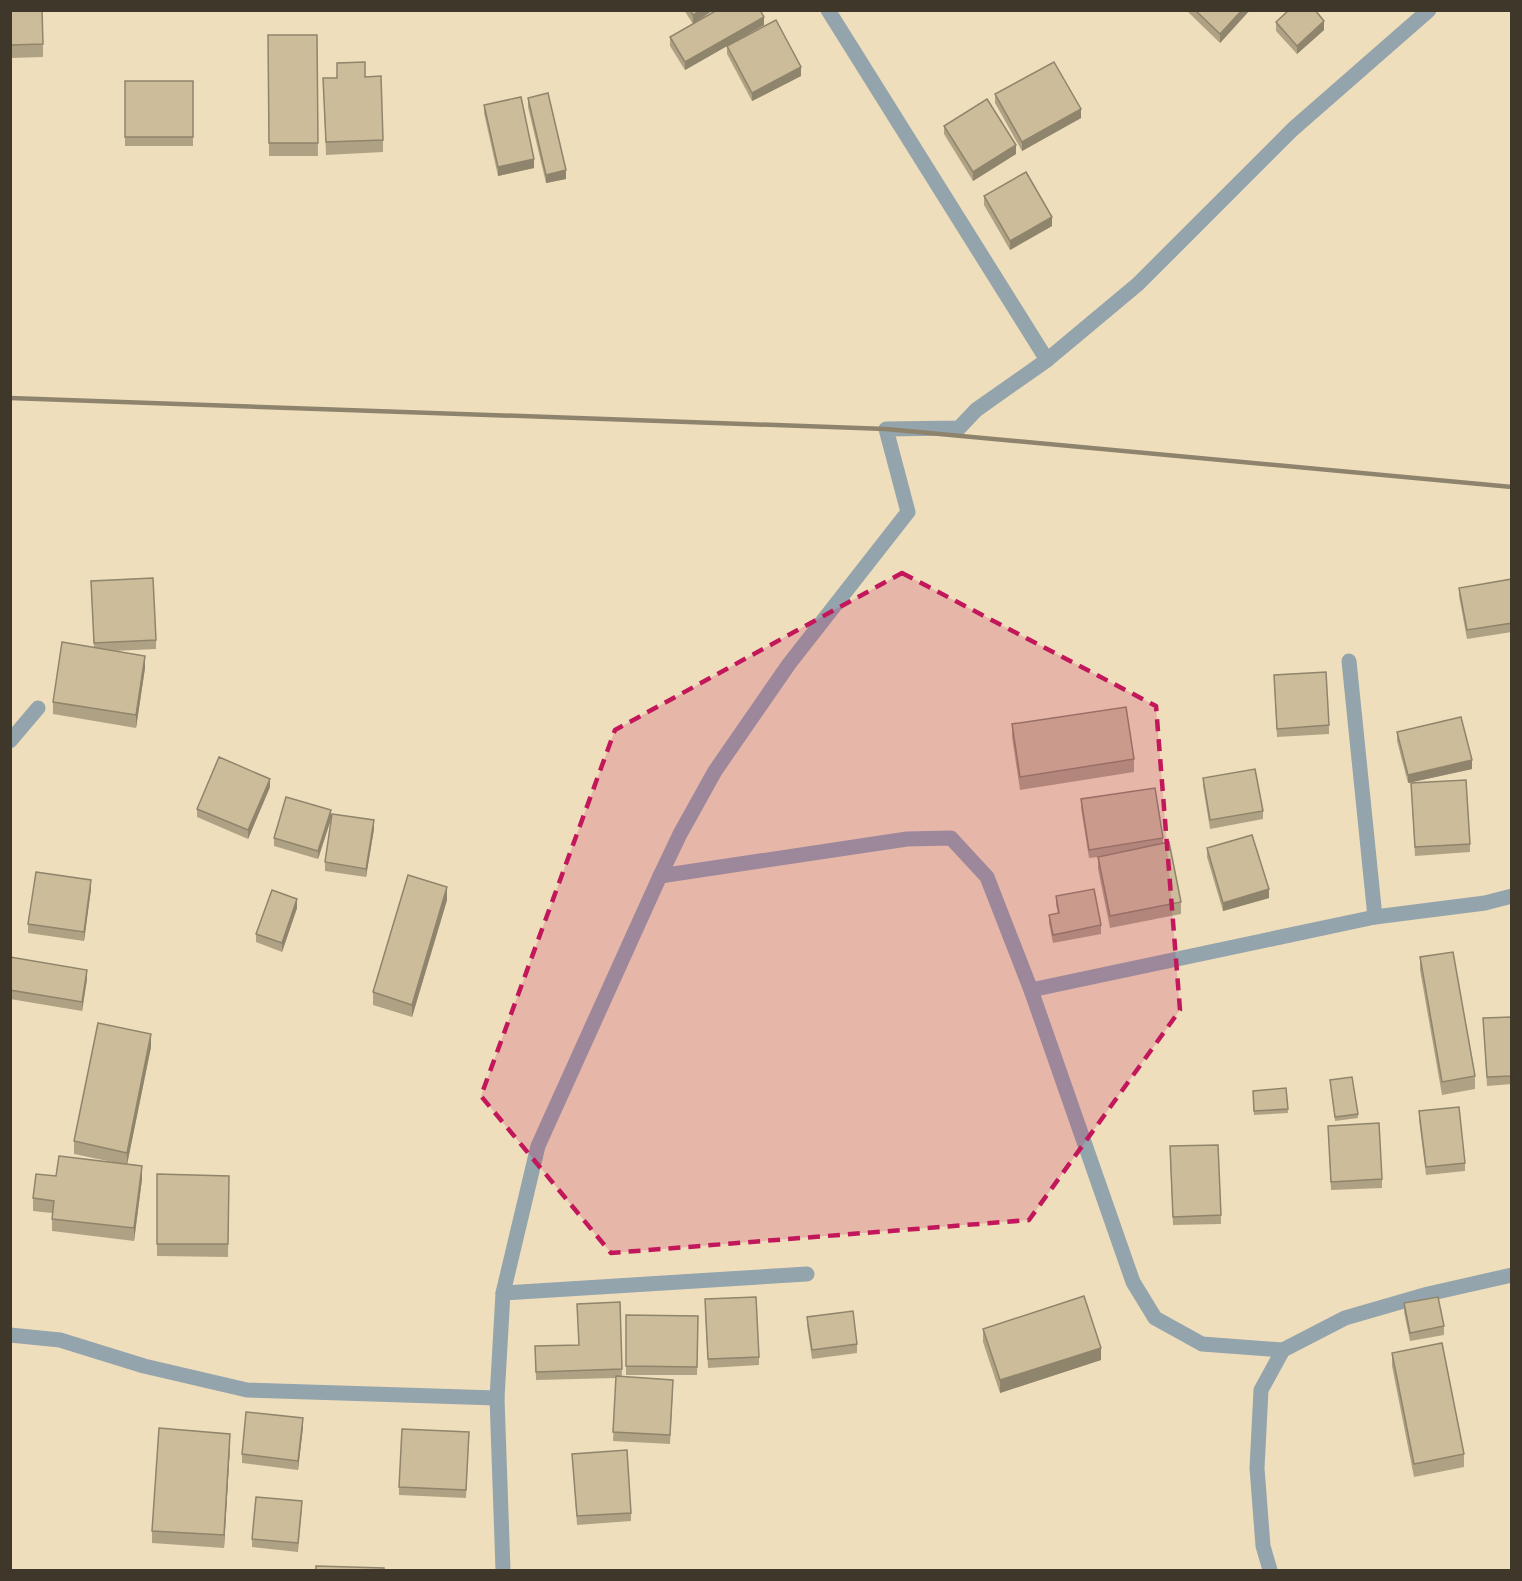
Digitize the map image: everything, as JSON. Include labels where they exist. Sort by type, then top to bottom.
[{"type":"street","points":[[828,10],[1047,360]]},
{"type":"street","points":[[502,1570],[497,1398],[503,1293],[538,1146],[660,876],[715,771],[789,664],[908,512],[886,429],[959,428],[976,410],[1047,360],[1138,284],[1293,129],[1430,10]]},
{"type":"street","points":[[1349,661],[1375,917]]},
{"type":"street","points":[[10,741],[38,708]]},
{"type":"street","points":[[660,876],[907,839],[951,838],[987,877],[1031,990],[1133,1282],[1155,1318],[1202,1344],[1283,1350],[1345,1318],[1428,1294],[1512,1275]]},
{"type":"street","points":[[1031,990],[1375,917],[1485,903],[1512,896]]},
{"type":"street","points":[[503,1293],[807,1274]]},
{"type":"street","points":[[10,1335],[60,1340],[144,1366],[247,1390],[497,1398]]},
{"type":"street","points":[[1270,1570],[1263,1546],[1257,1468],[1261,1390],[1283,1350]]},
{"type":"highlighted area","points":[[902,573],[1156,706],[1180,1010],[1029,1220],[611,1253],[481,1096],[615,730]]},
{"type":"building","points":[[10,10],[42,10],[43,44],[10,45]]},
{"type":"building","points":[[690,10],[700,10],[693,15]]},
{"type":"building","points":[[717,10],[760,10],[764,17],[685,62],[670,37]]},
{"type":"building","points":[[1195,10],[1242,10],[1220,34]]},
{"type":"building","points":[[1289,10],[1315,10],[1324,21],[1297,46],[1276,22]]},
{"type":"building","points":[[776,20],[801,67],[752,93],[727,46]]},
{"type":"building","points":[[268,35],[317,35],[318,143],[269,143]]},
{"type":"building","points":[[365,62],[365,77],[381,76],[383,140],[326,142],[323,78],[337,78],[337,63]]},
{"type":"building","points":[[1054,62],[1081,109],[1022,142],[995,94]]},
{"type":"building","points":[[125,81],[193,81],[193,137],[125,137]]},
{"type":"building","points":[[548,93],[566,170],[546,175],[528,98]]},
{"type":"building","points":[[521,97],[534,159],[498,167],[484,105]]},
{"type":"building","points":[[987,99],[1016,145],[973,172],[944,126]]},
{"type":"building","points":[[1026,172],[1052,217],[1010,241],[984,196]]},
{"type":"building","points":[[153,578],[156,640],[94,643],[91,581]]},
{"type":"building","points":[[1512,579],[1512,623],[1467,630],[1459,588]]},
{"type":"building","points":[[62,642],[145,656],[136,715],[53,702]]},
{"type":"building","points":[[1326,672],[1329,725],[1277,729],[1274,675]]},
{"type":"building","points":[[1126,707],[1134,759],[1020,777],[1012,724]]},
{"type":"building","points":[[1461,717],[1472,760],[1408,775],[1397,732]]},
{"type":"building","points":[[219,757],[270,779],[248,830],[197,809]]},
{"type":"building","points":[[1255,769],[1263,811],[1210,820],[1203,778]]},
{"type":"building","points":[[1466,780],[1470,844],[1415,847],[1411,783]]},
{"type":"building","points":[[1155,788],[1163,838],[1089,850],[1081,799]]},
{"type":"building","points":[[286,797],[331,810],[318,851],[274,838]]},
{"type":"building","points":[[332,814],[374,820],[366,869],[325,862]]},
{"type":"building","points":[[1252,835],[1269,889],[1223,903],[1207,848]]},
{"type":"building","points":[[1169,842],[1181,902],[1110,916],[1098,857]]},
{"type":"building","points":[[36,872],[91,880],[84,932],[28,924]]},
{"type":"building","points":[[408,875],[447,887],[412,1005],[373,992]]},
{"type":"building","points":[[1094,889],[1101,925],[1053,935],[1049,915],[1059,913],[1056,896]]},
{"type":"building","points":[[272,890],[297,899],[282,943],[256,934]]},
{"type":"building","points":[[1453,952],[1475,1076],[1442,1082],[1420,957]]},
{"type":"building","points":[[10,957],[87,970],[82,1002],[10,990]]},
{"type":"building","points":[[1512,1017],[1512,1076],[1487,1077],[1483,1018]]},
{"type":"building","points":[[98,1023],[151,1034],[127,1153],[74,1141]]},
{"type":"building","points":[[1352,1077],[1358,1114],[1335,1117],[1330,1080]]},
{"type":"building","points":[[1286,1088],[1288,1109],[1254,1111],[1253,1091]]},
{"type":"building","points":[[1459,1107],[1465,1163],[1426,1167],[1419,1111]]},
{"type":"building","points":[[1379,1123],[1382,1179],[1331,1182],[1328,1126]]},
{"type":"building","points":[[1218,1145],[1221,1215],[1173,1217],[1170,1146]]},
{"type":"building","points":[[59,1156],[142,1166],[134,1228],[52,1219],[54,1201],[33,1198],[36,1174],[56,1176]]},
{"type":"building","points":[[157,1174],[229,1176],[228,1244],[157,1244]]},
{"type":"building","points":[[1084,1296],[1101,1348],[1000,1380],[983,1329]]},
{"type":"building","points":[[756,1297],[759,1357],[708,1359],[705,1299]]},
{"type":"building","points":[[1438,1297],[1444,1326],[1410,1333],[1404,1303]]},
{"type":"building","points":[[620,1302],[622,1369],[536,1372],[535,1346],[579,1345],[577,1304]]},
{"type":"building","points":[[853,1311],[857,1344],[812,1350],[807,1317]]},
{"type":"building","points":[[626,1315],[698,1316],[697,1367],[626,1366]]},
{"type":"building","points":[[1442,1343],[1464,1454],[1414,1464],[1392,1353]]},
{"type":"building","points":[[616,1376],[673,1380],[670,1435],[613,1432]]},
{"type":"building","points":[[246,1412],[303,1418],[298,1461],[242,1454]]},
{"type":"building","points":[[159,1428],[230,1434],[224,1535],[152,1531]]},
{"type":"building","points":[[402,1429],[469,1432],[466,1490],[399,1487]]},
{"type":"building","points":[[627,1450],[631,1513],[577,1516],[572,1454]]},
{"type":"building","points":[[256,1497],[302,1501],[298,1543],[252,1539]]},
{"type":"building","points":[[316,1566],[384,1568],[384,1570],[316,1570]]},
{"type":"railway","points":[[10,398],[886,429],[1512,487]]}]
